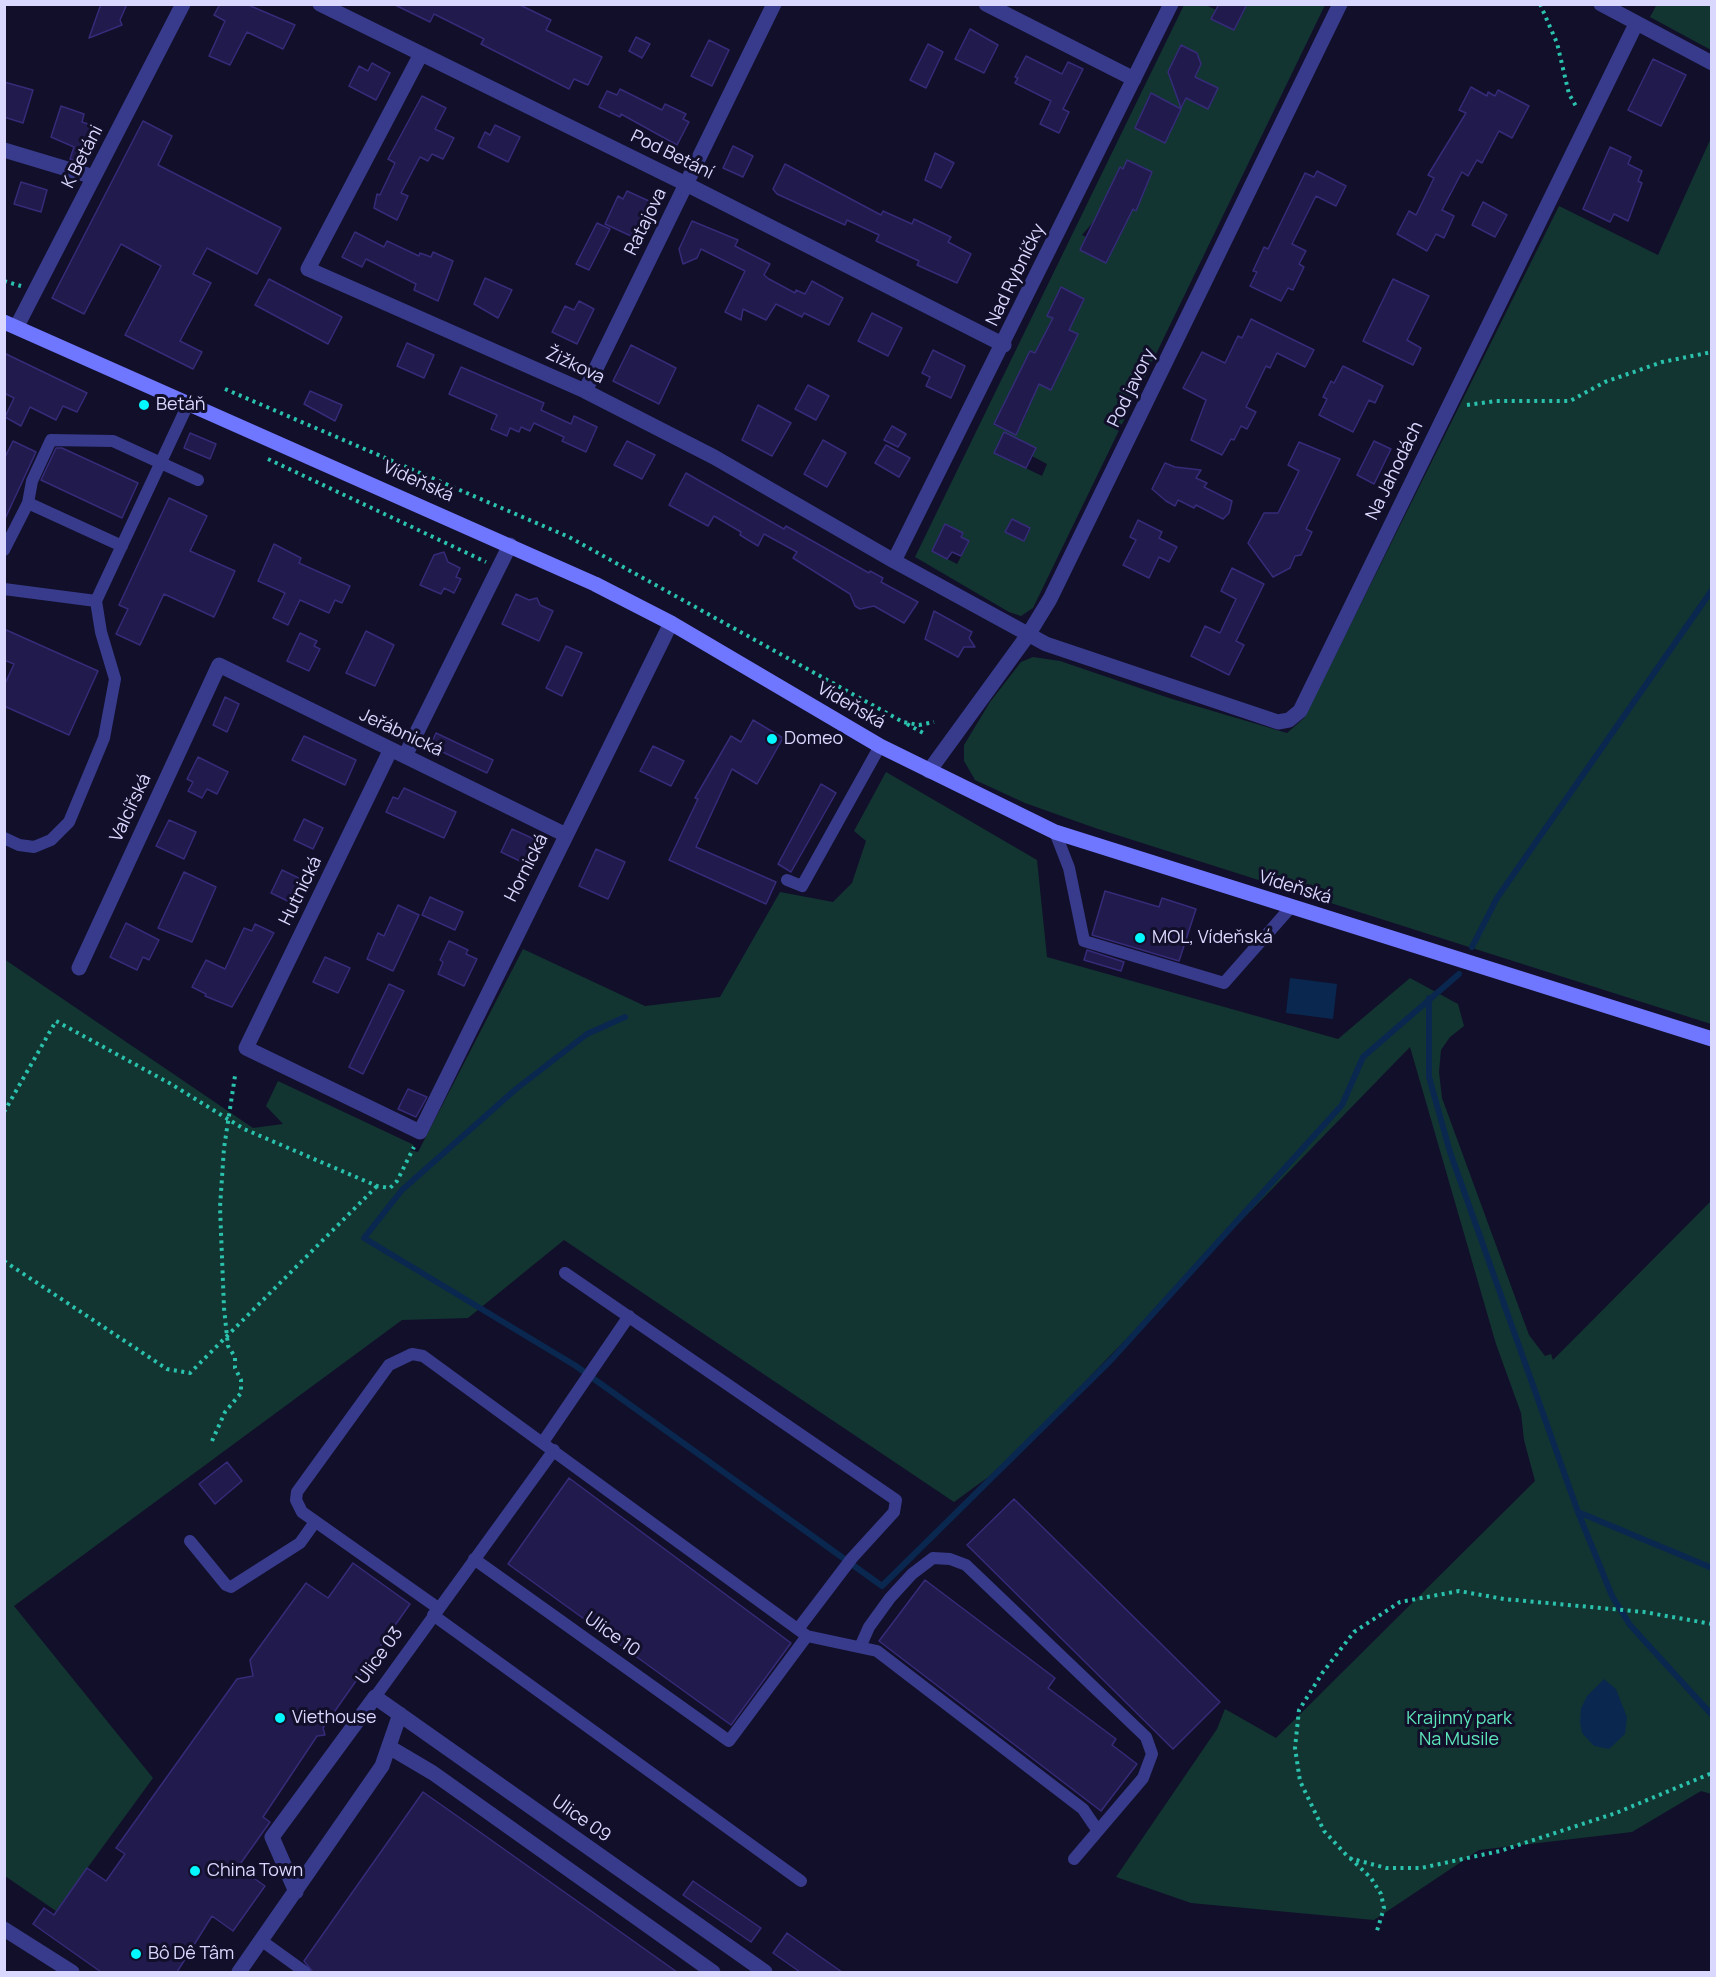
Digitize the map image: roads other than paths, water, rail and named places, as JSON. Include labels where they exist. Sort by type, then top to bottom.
[{"type":"main road","name":"Vídeňská","points":[[11,324],[596,584],[671,623],[880,746],[1055,832],[1712,1039]]},
{"type":"street","name":"K Betáni","points":[[11,324],[94,177],[183,4]]},
{"type":"street","name":"Pod Betání","points":[[320,4],[686,184],[1004,345]]},
{"type":"street","name":"Ratajova","points":[[585,391],[774,4]]},
{"type":"street","points":[[986,4],[1134,79]]},
{"type":"street","name":"Nad Rybníčky","points":[[894,561],[1004,345],[1171,4]]},
{"type":"street","name":"Pod javory","points":[[929,771],[1028,635],[1050,599],[1341,4]]},
{"type":"street","points":[[1601,4],[1712,63]]},
{"type":"street","name":"Na Jahodách","points":[[1028,635],[1064,652],[1278,722],[1289,720],[1300,711],[1635,24]]},
{"type":"street","name":"Žižkova","points":[[421,54],[308,269],[585,391],[714,457],[1028,635]]},
{"type":"street","points":[[4,150],[94,177]]},
{"type":"street","points":[[405,756],[510,545]]},
{"type":"street","name":"Hornická","points":[[420,1132],[671,623]]},
{"type":"street","name":"Jeřábnická","points":[[219,665],[390,751],[405,756],[566,835]]},
{"type":"street","name":"Valcířská","points":[[79,968],[219,665]]},
{"type":"street","name":"Hutnická","points":[[390,751],[246,1048],[420,1132]]},
{"type":"street","name":"Ulice 09","points":[[375,1697],[763,1972]]},
{"type":"street","name":"Ulice 03","points":[[296,1892],[272,1836],[375,1697]]},
{"type":"street","points":[[239,1972],[382,1766],[400,1714]]},
{"type":"street","points":[[389,1747],[433,1773],[712,1972]]},
{"type":"street","points":[[4,1929],[72,1972]]},
{"type":"lane","points":[[4,838],[19,845],[34,847],[51,840],[69,822],[104,738],[115,679],[100,632],[96,601],[189,402]]},
{"type":"lane","points":[[4,550],[8,532],[28,503],[32,481],[51,440],[113,441],[198,480]]},
{"type":"lane","points":[[28,503],[122,546]]},
{"type":"lane","points":[[4,589],[96,601]]},
{"type":"lane","points":[[788,880],[802,886],[880,746]]},
{"type":"lane","points":[[1055,832],[1070,868],[1084,941],[1224,982],[1291,907]]},
{"type":"lane","points":[[565,1273],[896,1500],[894,1512],[849,1562],[802,1632]]},
{"type":"lane","points":[[543,1442],[629,1316]]},
{"type":"lane","points":[[801,1881],[302,1512],[296,1500],[297,1492],[389,1365],[412,1354],[423,1356],[802,1632],[861,1645],[877,1651],[1083,1809],[1098,1831]]},
{"type":"lane","name":"Ulice 03","points":[[375,1697],[554,1450]]},
{"type":"lane","points":[[190,1541],[226,1585],[231,1587],[300,1543],[315,1522]]},
{"type":"lane","points":[[861,1645],[883,1608],[912,1574],[933,1558],[950,1559],[966,1565],[1146,1737],[1152,1754],[1143,1778],[1074,1859]]},
{"type":"lane","name":"Ulice 10","points":[[474,1559],[729,1741],[802,1632]]},
{"type":"lane","points":[[262,1941],[305,1972]]},
{"type":"water","points":[[1290,978],[1337,984],[1333,1019],[1286,1013]]},
{"type":"water","points":[[1604,1679],[1616,1689],[1627,1717],[1625,1734],[1609,1749],[1594,1746],[1582,1733],[1580,1722],[1581,1708],[1587,1696]]},
{"type":"waterway","points":[[1472,947],[1497,898],[1712,590]]},
{"type":"waterway","points":[[625,1017],[587,1034],[516,1089],[402,1190],[364,1238],[576,1366],[882,1586],[1111,1360],[1342,1105],[1363,1057],[1459,974]]},
{"type":"waterway","points":[[1429,998],[1429,1077],[1450,1152],[1578,1512],[1712,1568]]},
{"type":"waterway","points":[[1578,1512],[1612,1596],[1630,1625],[1712,1715]]},
{"type":"place","name":"Betáň","points":[[144,405]]},
{"type":"place","name":"Domeo","points":[[772,739]]},
{"type":"place","name":"MOL, Vídeňská","points":[[1140,938]]},
{"type":"place","name":"Viethouse","points":[[280,1718]]},
{"type":"place","name":"China Town","points":[[195,1871]]},
{"type":"place","name":"Bô Dê Tâm","points":[[136,1954]]},
{"type":"park label","name":"Krajinný park Na Musile","points":[[1459,1729]]}]
